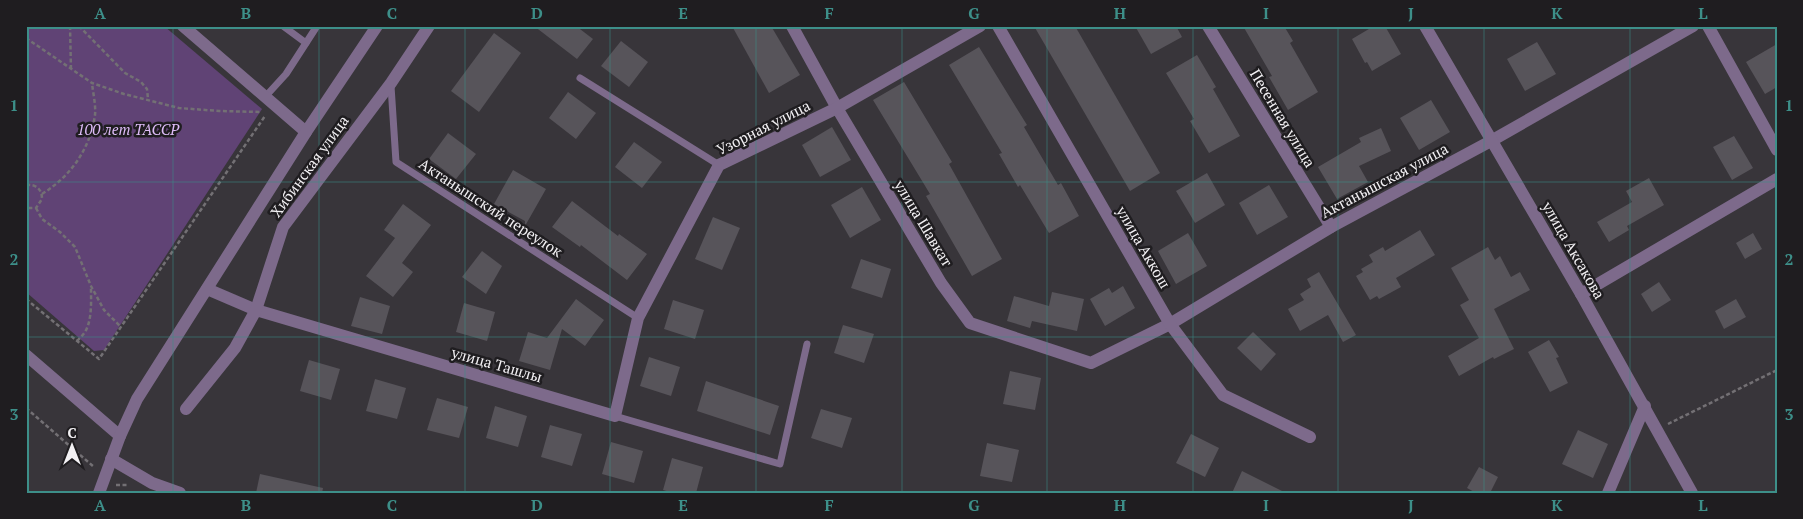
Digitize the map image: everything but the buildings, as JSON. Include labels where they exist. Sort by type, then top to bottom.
[{"type":"street","points":[[183,26],[306,132]]},
{"type":"street","points":[[99,493],[120,436],[138,399],[306,132],[377,26]]},
{"type":"street","name":"Хибинская улица","points":[[186,409],[235,348],[256,310],[283,227],[390,83],[429,26]]},
{"type":"street","name":"улица Шавкат","points":[[792,26],[837,108],[940,283],[970,323],[1091,363]]},
{"type":"street","name":"Узорная улица","points":[[614,416],[638,318],[719,165],[837,108],[980,26]]},
{"type":"street","name":"улица Аккош","points":[[998,26],[1170,324],[1223,395],[1310,437]]},
{"type":"street","name":"Песенная улица","points":[[1208,26],[1331,227]]},
{"type":"street","name":"улица Аксакова","points":[[1425,26],[1582,294],[1692,493]]},
{"type":"street","name":"Актанышская улица","points":[[1091,363],[1170,324],[1331,227],[1491,141],[1693,26]]},
{"type":"street","points":[[1708,26],[1777,150]]},
{"type":"street","points":[[1582,294],[1777,179]]},
{"type":"street","name":"улица Ташлы","points":[[207,289],[256,310],[614,416]]},
{"type":"street","points":[[26,355],[120,436]]},
{"type":"street","points":[[1608,493],[1645,406]]},
{"type":"street","points":[[111,460],[150,488],[180,493]]},
{"type":"lane","points":[[283,26],[306,43]]},
{"type":"lane","points":[[265,97],[286,74],[317,26]]},
{"type":"lane","points":[[580,78],[719,165]]},
{"type":"lane","name":"Актанышский переулок","points":[[390,83],[396,162],[638,318]]},
{"type":"lane","name":"улица Ташлы","points":[[614,416],[780,464],[807,344]]},
{"type":"path","points":[[70,26],[71,70]]},
{"type":"path","points":[[79,26],[125,73],[141,82],[147,89],[148,99]]},
{"type":"path","points":[[26,38],[92,83],[124,94],[179,108],[219,112],[267,112],[98,359],[26,299]]},
{"type":"path","points":[[26,227],[26,210],[36,208],[40,204],[42,194],[55,186],[71,170],[87,146],[95,113],[92,83]]},
{"type":"path","points":[[26,185],[36,186],[42,194]]},
{"type":"path","points":[[36,208],[42,218],[75,247],[91,286],[104,310],[121,327]]},
{"type":"path","points":[[77,342],[87,329],[89,322],[91,286]]},
{"type":"path","points":[[1658,430],[1777,370]]},
{"type":"path","points":[[26,408],[98,471]]},
{"type":"green space","name":"100 лет ТАССР","points":[[26,26],[164,26],[262,109],[104,350],[94,351],[26,292]]}]
